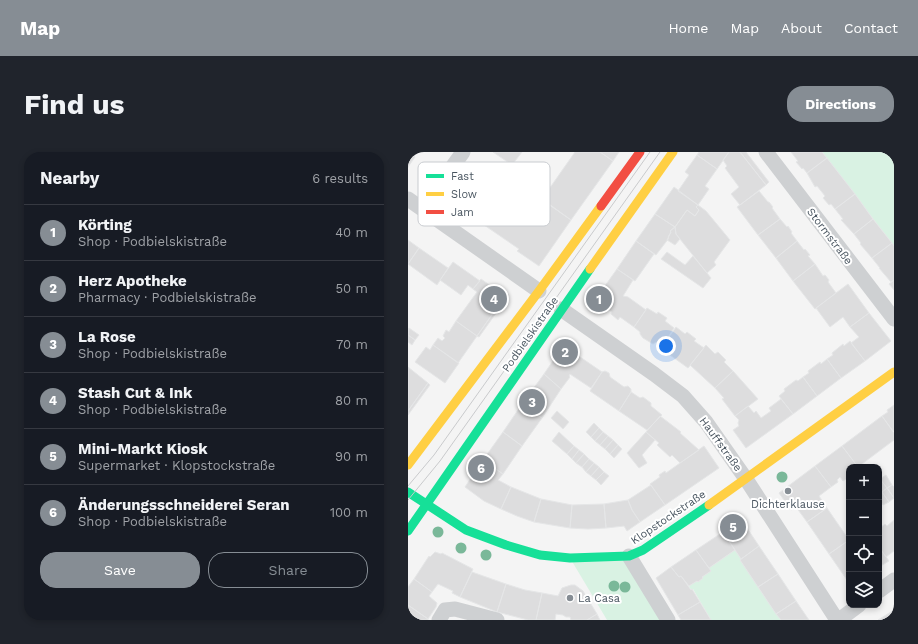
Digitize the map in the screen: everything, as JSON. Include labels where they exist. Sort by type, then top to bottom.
[{"type":"main road","name":"Podbielskistraße","points":[[408,465],[539,291],[640,152]]},
{"type":"main road","name":"Podbielskistraße","points":[[408,531],[561,309],[673,152]]},
{"type":"main road","name":"Klopstockstraße","points":[[408,492],[466,530],[506,545],[540,555],[570,558],[629,556],[643,550],[746,479],[894,372]]},
{"type":"street","points":[[456,162],[463,152]]},
{"type":"street","name":"Stormstraße","points":[[766,152],[894,319]]},
{"type":"street","points":[[408,199],[418,207]]},
{"type":"street","points":[[445,226],[539,291]]},
{"type":"street","name":"Hauffstraße","points":[[561,309],[683,396],[706,422],[746,479],[838,620]]},
{"type":"street","points":[[629,556],[668,620]]},
{"type":"street","points":[[882,589],[894,580]]},
{"type":"street","points":[[439,620],[445,610],[455,608],[497,620]]},
{"type":"street","points":[[838,620],[855,608]]},
{"type":"green space","points":[[822,152],[894,152],[894,246]]},
{"type":"green space","points":[[735,550],[741,559],[740,560],[781,620],[711,620],[693,589],[691,590],[689,586],[697,581],[698,582],[703,578],[702,577],[711,571],[709,568]]},
{"type":"green space","points":[[629,556],[668,620],[607,620],[570,558]]},
{"type":"building","points":[[408,152],[415,157],[408,167]]},
{"type":"building","points":[[493,152],[522,152],[514,162],[508,162]]},
{"type":"building","points":[[575,152],[600,152],[613,161],[571,220],[550,205],[550,188]]},
{"type":"building","points":[[600,152],[619,152],[613,161]]},
{"type":"building","points":[[699,152],[729,152],[717,169],[697,155]]},
{"type":"building","points":[[729,152],[740,152],[766,185],[740,205],[731,194],[739,187],[725,168],[727,166],[723,160]]},
{"type":"building","points":[[740,152],[746,152],[769,182],[766,185]]},
{"type":"building","points":[[791,152],[822,152],[827,158],[807,173],[796,162],[798,161]]},
{"type":"building","points":[[697,155],[717,169],[705,186],[709,189],[698,205],[678,191],[689,175],[685,172]]},
{"type":"building","points":[[827,158],[855,194],[835,209],[823,198],[825,196],[817,186],[815,187],[807,173]]},
{"type":"building","points":[[674,187],[698,205],[696,207],[699,210],[695,216],[687,210],[675,227],[655,214]]},
{"type":"building","points":[[759,191],[773,207],[772,208],[780,219],[758,235],[737,207]]},
{"type":"building","points":[[855,194],[873,219],[854,234],[841,220],[843,219],[835,209]]},
{"type":"building","points":[[550,205],[571,220],[539,266],[517,251],[519,249],[486,226],[550,226]]},
{"type":"building","points":[[698,205],[706,211],[730,240],[714,262],[716,265],[707,273],[676,234],[675,227],[687,210],[695,216],[699,210],[696,207]]},
{"type":"building","points":[[655,214],[675,227],[670,231],[669,238],[656,255],[636,241]]},
{"type":"building","points":[[780,219],[787,227],[788,226],[797,241],[776,258],[758,235]]},
{"type":"building","points":[[873,219],[892,243],[872,258],[854,234]]},
{"type":"building","points":[[675,227],[676,234],[680,239],[675,245],[667,240],[671,232],[670,231]]},
{"type":"building","points":[[408,240],[419,248],[408,264]]},
{"type":"building","points":[[636,241],[654,254],[635,281],[617,269]]},
{"type":"building","points":[[797,241],[810,255],[808,256],[815,264],[793,281],[776,258]]},
{"type":"building","points":[[892,243],[894,246],[894,280],[891,282],[872,258]]},
{"type":"building","points":[[419,248],[448,268],[437,285],[408,264]]},
{"type":"building","points":[[667,252],[685,265],[693,256],[711,278],[703,288],[661,259]]},
{"type":"building","points":[[453,262],[480,281],[473,289],[468,285],[461,295],[440,280]]},
{"type":"building","points":[[815,264],[823,276],[825,275],[829,280],[828,282],[836,293],[815,309],[793,281]]},
{"type":"building","points":[[617,269],[633,280],[623,296],[628,297],[646,310],[634,327],[620,317],[618,320],[611,314],[612,312],[598,302],[597,297]]},
{"type":"building","points":[[481,279],[505,296],[477,336],[456,321],[477,292],[473,289]]},
{"type":"building","points":[[894,280],[894,290],[889,284]]},
{"type":"building","points":[[848,284],[869,313],[850,327],[843,317],[830,327],[816,308]]},
{"type":"building","points":[[495,286],[509,295],[479,337],[477,336],[505,296],[494,288]]},
{"type":"building","points":[[647,308],[657,314],[658,312],[667,318],[665,321],[674,328],[662,347],[656,342],[653,344],[643,338],[640,332],[634,327]]},
{"type":"building","points":[[869,313],[891,341],[865,361],[851,343],[859,337],[850,327]]},
{"type":"building","points":[[456,321],[477,336],[458,363],[433,345],[438,338],[442,341],[445,338],[443,336],[446,330],[449,332]]},
{"type":"building","points":[[676,327],[685,334],[687,332],[696,339],[694,341],[704,348],[688,368],[662,347]]},
{"type":"building","points":[[409,328],[419,335],[415,340],[408,335]]},
{"type":"building","points":[[408,335],[415,340],[412,345],[408,342]]},
{"type":"building","points":[[850,341],[865,361],[841,378],[827,359],[843,344],[844,346]]},
{"type":"building","points":[[433,345],[459,363],[445,383],[415,362],[426,347],[430,350]]},
{"type":"building","points":[[706,345],[715,354],[718,352],[726,360],[724,362],[733,371],[715,388],[690,365]]},
{"type":"building","points":[[567,348],[602,372],[591,388],[570,374],[570,377],[561,389],[544,374],[561,349]]},
{"type":"building","points":[[827,359],[841,378],[817,396],[803,377],[820,362],[821,364]]},
{"type":"building","points":[[408,367],[428,383],[408,411]]},
{"type":"building","points":[[605,371],[609,373],[610,377],[624,387],[628,386],[631,389],[631,392],[619,411],[590,391],[602,372]]},
{"type":"building","points":[[733,371],[758,399],[735,416],[722,399],[724,398],[715,388]]},
{"type":"building","points":[[544,374],[561,389],[542,418],[522,404]]},
{"type":"building","points":[[803,377],[817,396],[793,414],[779,396],[785,391],[784,389],[796,380],[798,381]]},
{"type":"building","points":[[428,383],[430,385],[408,415],[408,411]]},
{"type":"building","points":[[631,392],[640,398],[643,397],[662,415],[647,430],[619,411]]},
{"type":"building","points":[[781,399],[793,414],[746,448],[733,430],[739,426],[739,420],[735,416],[748,406],[754,413],[756,411],[761,418],[771,411],[769,408]]},
{"type":"building","points":[[522,404],[542,418],[522,446],[503,432]]},
{"type":"building","points":[[894,405],[894,430],[893,431],[882,416]]},
{"type":"building","points":[[557,411],[569,422],[563,429],[551,418]]},
{"type":"building","points":[[660,416],[681,432],[680,433],[699,450],[680,463],[672,455],[670,457],[657,445],[659,443],[646,432]]},
{"type":"building","points":[[882,416],[894,433],[894,440],[862,464],[856,464],[842,446]]},
{"type":"building","points":[[594,423],[599,428],[591,437],[586,432]]},
{"type":"building","points":[[599,428],[603,432],[595,441],[591,437]]},
{"type":"building","points":[[503,432],[522,446],[503,474],[483,460]]},
{"type":"building","points":[[559,432],[574,446],[567,454],[552,441]]},
{"type":"building","points":[[603,432],[608,436],[600,445],[595,441]]},
{"type":"building","points":[[646,432],[655,440],[642,455],[647,463],[639,468],[627,453]]},
{"type":"building","points":[[608,436],[613,440],[605,449],[600,445]]},
{"type":"building","points":[[613,440],[618,445],[610,454],[605,449]]},
{"type":"building","points":[[618,445],[622,449],[614,458],[610,454]]},
{"type":"building","points":[[574,446],[579,450],[572,459],[567,454]]},
{"type":"building","points":[[704,446],[719,468],[665,505],[650,484],[660,477],[659,475],[665,471],[666,473]]},
{"type":"building","points":[[842,446],[856,464],[846,464],[846,479],[843,481],[840,477],[837,480],[838,482],[831,487],[815,466]]},
{"type":"building","points":[[579,450],[584,454],[576,463],[572,459]]},
{"type":"building","points":[[584,454],[589,459],[582,467],[576,463]]},
{"type":"building","points":[[589,459],[594,463],[586,472],[582,467]]},
{"type":"building","points":[[483,460],[503,474],[498,480],[511,487],[501,509],[484,501],[465,487]]},
{"type":"building","points":[[594,463],[599,467],[591,476],[586,472]]},
{"type":"building","points":[[815,466],[831,487],[819,496],[827,508],[807,522],[796,507],[791,510],[779,493]]},
{"type":"building","points":[[599,467],[604,472],[596,480],[591,476]]},
{"type":"building","points":[[604,472],[609,476],[601,485],[596,480]]},
{"type":"building","points":[[886,475],[892,485],[887,488],[882,482],[882,478]]},
{"type":"building","points":[[882,482],[887,488],[882,492]]},
{"type":"building","points":[[651,485],[665,505],[640,522],[632,510],[628,500]]},
{"type":"building","points":[[892,485],[894,487],[894,498],[887,488]]},
{"type":"building","points":[[511,487],[541,499],[534,522],[501,509]]},
{"type":"building","points":[[887,488],[894,498],[889,502],[882,492]]},
{"type":"building","points":[[882,492],[889,502],[883,505],[882,504]]},
{"type":"building","points":[[541,499],[572,505],[570,528],[534,522]]},
{"type":"building","points":[[628,500],[632,510],[640,522],[627,531],[624,526],[606,528],[604,504]]},
{"type":"building","points":[[604,504],[606,528],[570,528],[572,505]]},
{"type":"building","points":[[827,508],[846,536],[846,542],[829,554],[807,522]]},
{"type":"building","points":[[741,519],[759,546],[741,559],[723,532]]},
{"type":"building","points":[[894,520],[894,551],[886,557],[882,551],[882,526],[885,524],[887,526]]},
{"type":"building","points":[[723,532],[735,550],[709,568],[696,550]]},
{"type":"building","points":[[846,542],[846,579],[829,554]]},
{"type":"building","points":[[759,546],[778,574],[758,587],[740,560]]},
{"type":"building","points":[[696,550],[711,571],[702,577],[703,578],[698,582],[697,581],[689,586],[671,567]]},
{"type":"building","points":[[882,551],[889,561],[882,565]]},
{"type":"building","points":[[435,552],[442,553],[473,569],[460,597],[452,593],[453,591],[438,584],[432,592],[414,579],[429,556],[430,557]]},
{"type":"building","points":[[671,567],[679,577],[681,576],[691,590],[692,589],[700,602],[678,615],[656,578]]},
{"type":"building","points":[[472,572],[506,584],[497,612],[460,597]]},
{"type":"building","points":[[778,574],[796,601],[776,614],[758,587]]},
{"type":"building","points":[[414,579],[432,592],[429,596],[437,603],[428,619],[408,605],[408,587]]},
{"type":"building","points":[[506,584],[525,590],[542,593],[536,620],[528,620],[497,612]]},
{"type":"building","points":[[575,585],[583,591],[597,614],[587,620],[571,620],[570,617],[556,614],[555,620],[536,620],[542,593],[558,596],[562,588]]},
{"type":"building","points":[[796,601],[809,620],[781,620],[776,614]]},
{"type":"building","points":[[700,602],[711,620],[681,620],[678,615]]},
{"type":"building","points":[[408,605],[428,619],[428,620],[408,620]]},
{"type":"building","points":[[894,610],[894,620],[878,620]]},
{"type":"building","points":[[597,614],[600,620],[587,620]]},
{"type":"tram line","points":[[408,486],[434,455],[650,152]]},
{"type":"tram line","points":[[408,500],[440,461],[660,152]]},
{"type":"traffic: fast","points":[[408,531],[590,269]]},
{"type":"traffic: fast","points":[[408,492],[466,530],[506,545],[540,555],[570,558],[629,556],[643,550],[709,505]]},
{"type":"traffic: slow","points":[[590,269],[673,152]]},
{"type":"traffic: slow","points":[[408,465],[601,206]]},
{"type":"traffic: slow","points":[[709,505],[894,372]]},
{"type":"traffic: jam","points":[[601,206],[640,152]]},
{"type":"place","name":"Stash Cut & Ink","points":[[494,299]]},
{"type":"place","name":"Körting","points":[[599,299]]},
{"type":"place","name":"Herz Apotheke","points":[[565,352]]},
{"type":"place","name":"La Rose","points":[[532,402]]},
{"type":"place","name":"Änderungsschneiderei Seran","points":[[481,468]]},
{"type":"place","name":"Dichterklause","points":[[788,491]]},
{"type":"place","name":"Mini-Markt Kiosk","points":[[733,527]]},
{"type":"place","name":"La Casa","points":[[570,598]]}]
